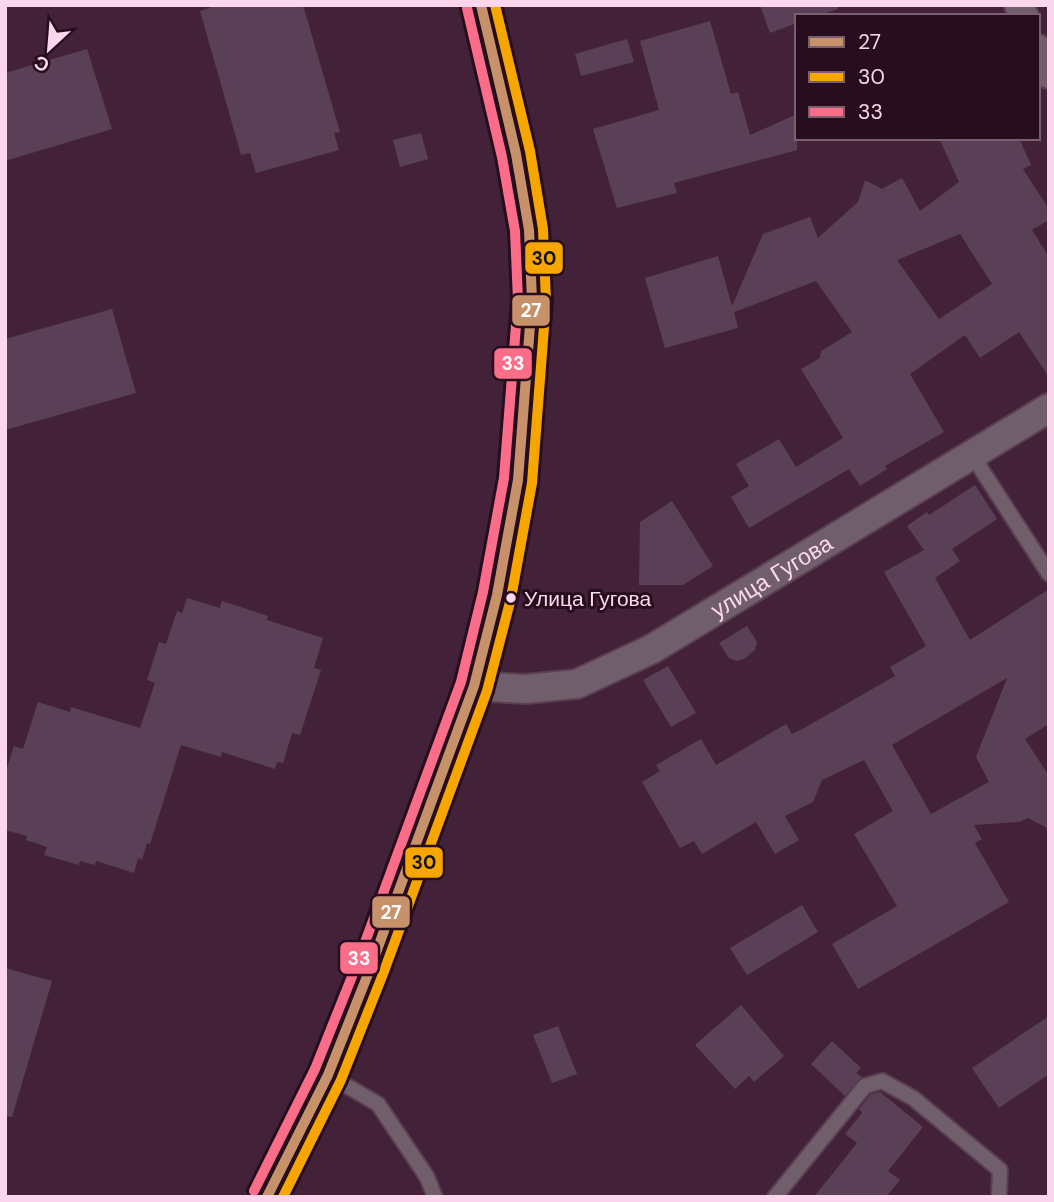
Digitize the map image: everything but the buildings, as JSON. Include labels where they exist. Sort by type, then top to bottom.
[{"type":"main road","points":[[267,1197],[328,1074],[375,956],[474,686],[497,595],[519,480],[532,300],[529,230],[516,154],[481,5]]},
{"type":"street","points":[[1040,54],[1049,74]]},
{"type":"street","name":"улица Гугова","points":[[474,686],[525,689],[577,684],[652,649],[1049,408]]},
{"type":"lane","points":[[972,455],[1049,574]]},
{"type":"lane","points":[[328,1074],[378,1104],[427,1177],[435,1197]]},
{"type":"lane","points":[[775,1197],[865,1086],[883,1081],[913,1098],[1000,1170],[999,1197]]},
{"type":"transit line","name":"27","points":[[267,1197],[328,1075],[474,686],[497,595],[518,480],[532,300],[529,230],[516,154],[481,5]]},
{"type":"transit line","name":"30","points":[[283,1197],[341,1080],[487,691],[511,598],[532,483],[546,301],[543,229],[530,151],[495,5]]},
{"type":"transit line","name":"33","points":[[254,1191],[315,1069],[357,964],[461,682],[483,592],[504,478],[518,300],[515,231],[502,157],[467,8]]},
{"type":"place","name":"Улица Гугова","points":[[511,598]]}]
